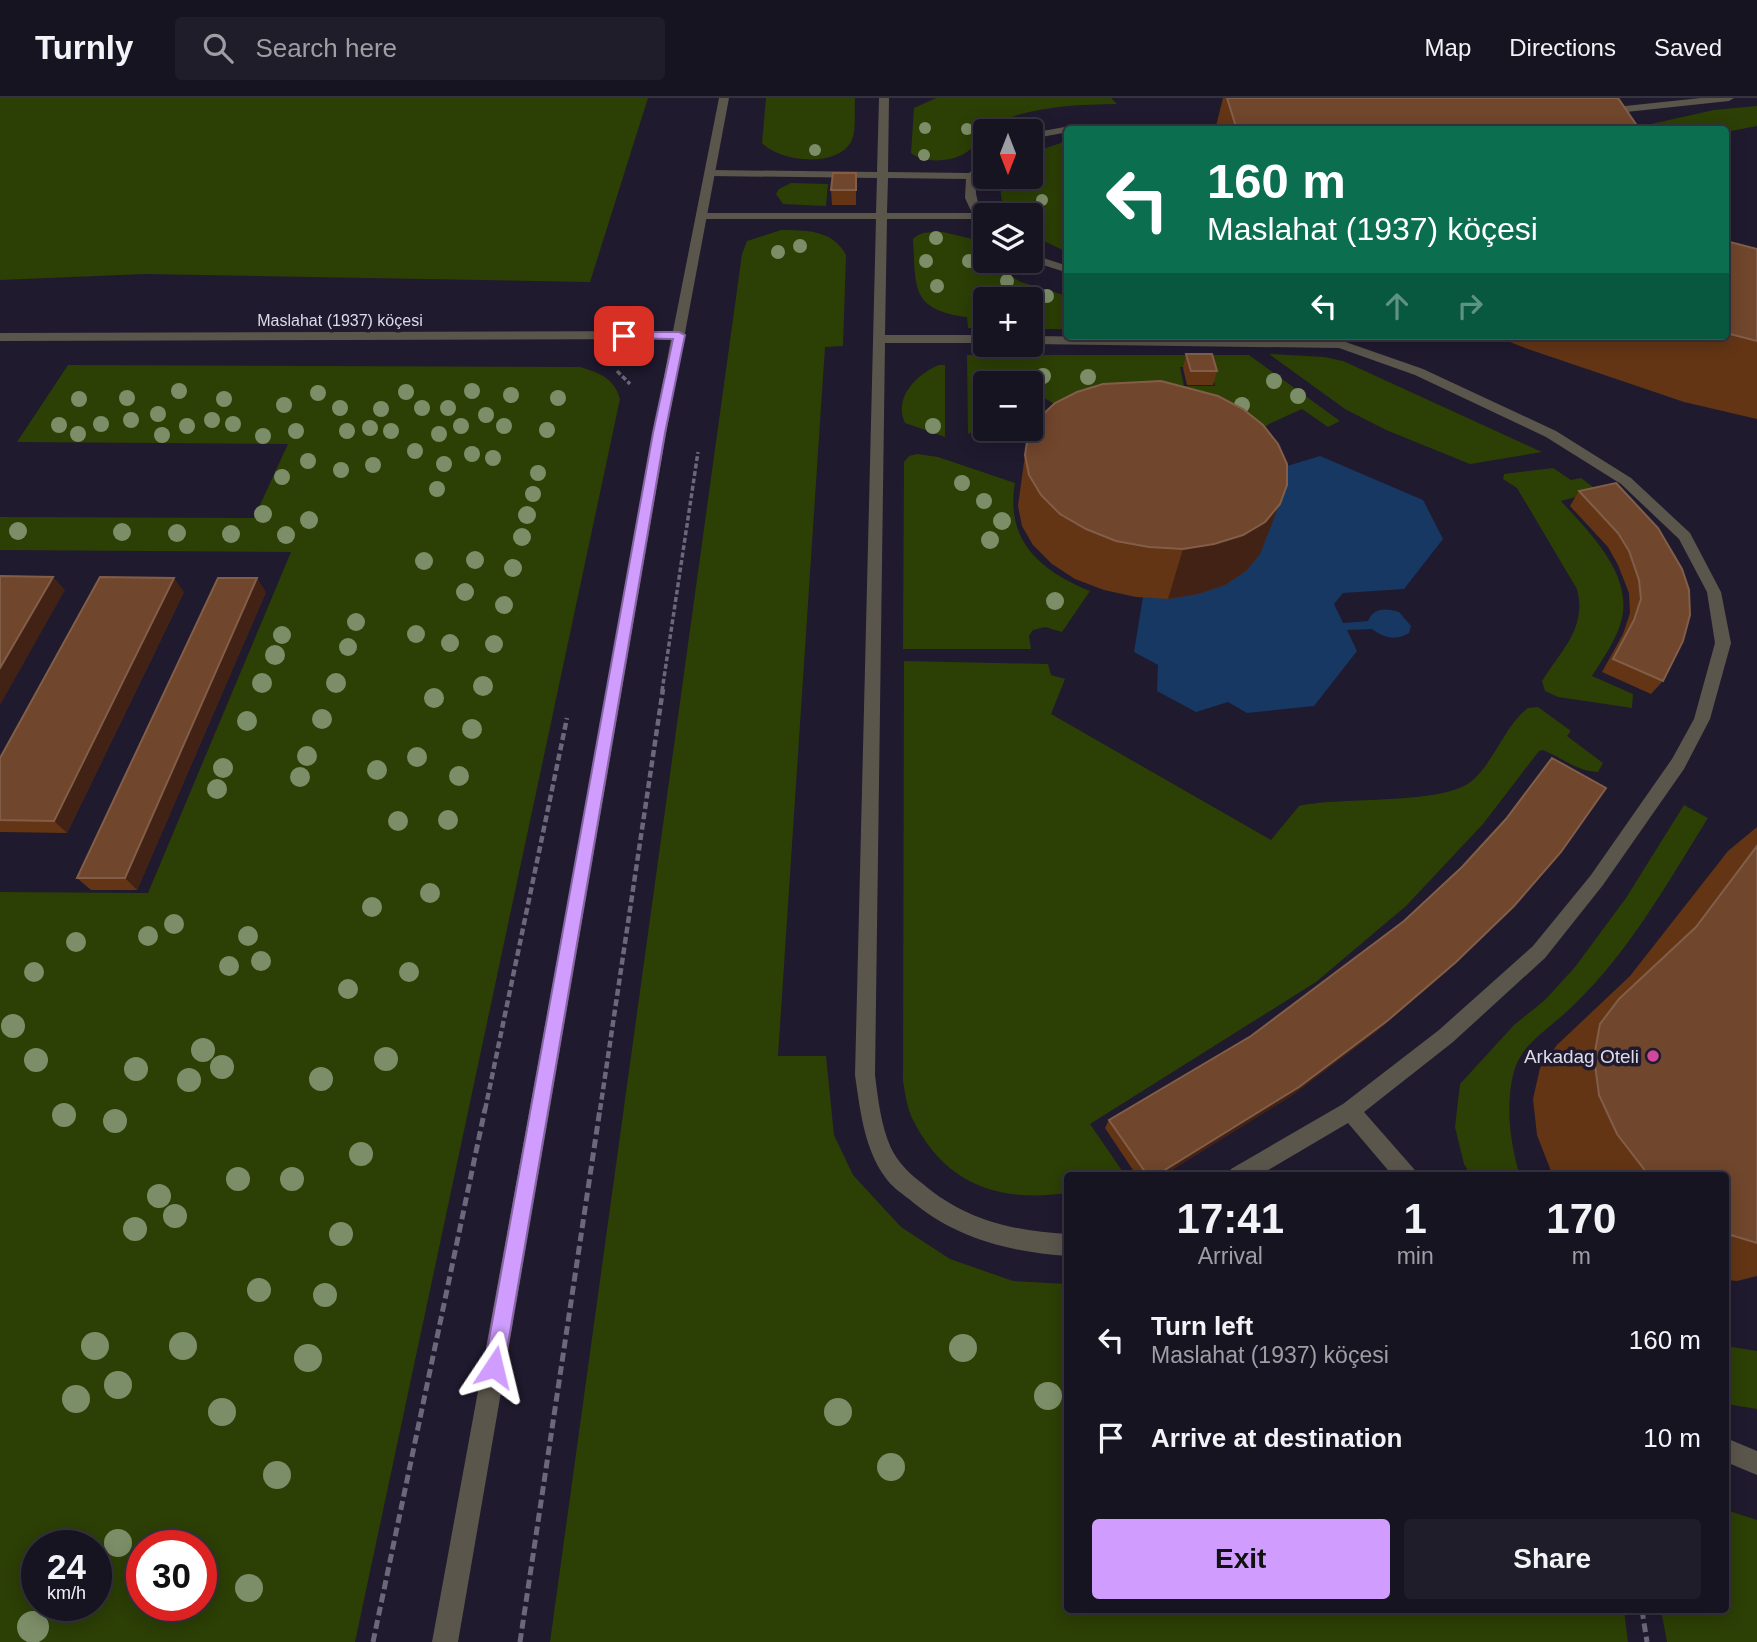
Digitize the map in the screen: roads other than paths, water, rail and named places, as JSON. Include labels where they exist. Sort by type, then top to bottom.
[{"type":"street","points":[[445,1642],[659,433],[724,98]]},
{"type":"street","points":[[884,98],[865,1075],[872,1126],[891,1170],[929,1206],[978,1232],[1028,1244],[1064,1245]]},
{"type":"street","points":[[1591,118],[1625,110],[1729,98]]},
{"type":"street","points":[[1093,126],[1117,126]]},
{"type":"street","points":[[1043,133],[1064,128]]},
{"type":"street","points":[[711,173],[972,176],[970,198],[973,205]]},
{"type":"street","points":[[702,216],[973,216]]},
{"type":"street","points":[[1043,261],[1064,269]]},
{"type":"street","name":"Maslahat (1937) köçesi","points":[[0,337],[679,335]]},
{"type":"street","points":[[880,339],[973,339]]},
{"type":"street","points":[[1043,340],[1340,344],[1419,372],[1551,434],[1626,481],[1685,536],[1714,592],[1723,643],[1702,719],[1664,785],[1597,880],[1539,952],[1446,1036],[1350,1111],[1245,1172]]},
{"type":"street","points":[[1350,1111],[1403,1172]]},
{"type":"street","points":[[1729,1451],[1757,1463]]},
{"type":"water","points":[[1320,456],[1423,500],[1443,539],[1404,589],[1343,593],[1334,604],[1343,623],[1368,621],[1374,613],[1381,610],[1399,612],[1411,626],[1409,633],[1395,638],[1381,635],[1372,629],[1347,630],[1357,651],[1314,706],[1247,713],[1228,702],[1196,712],[1157,691],[1158,665],[1134,652],[1143,597],[1177,597],[1208,591],[1248,567],[1260,554],[1258,475]]},
{"type":"place","name":"Arkadag Oteli","points":[[1653,1056]]}]
